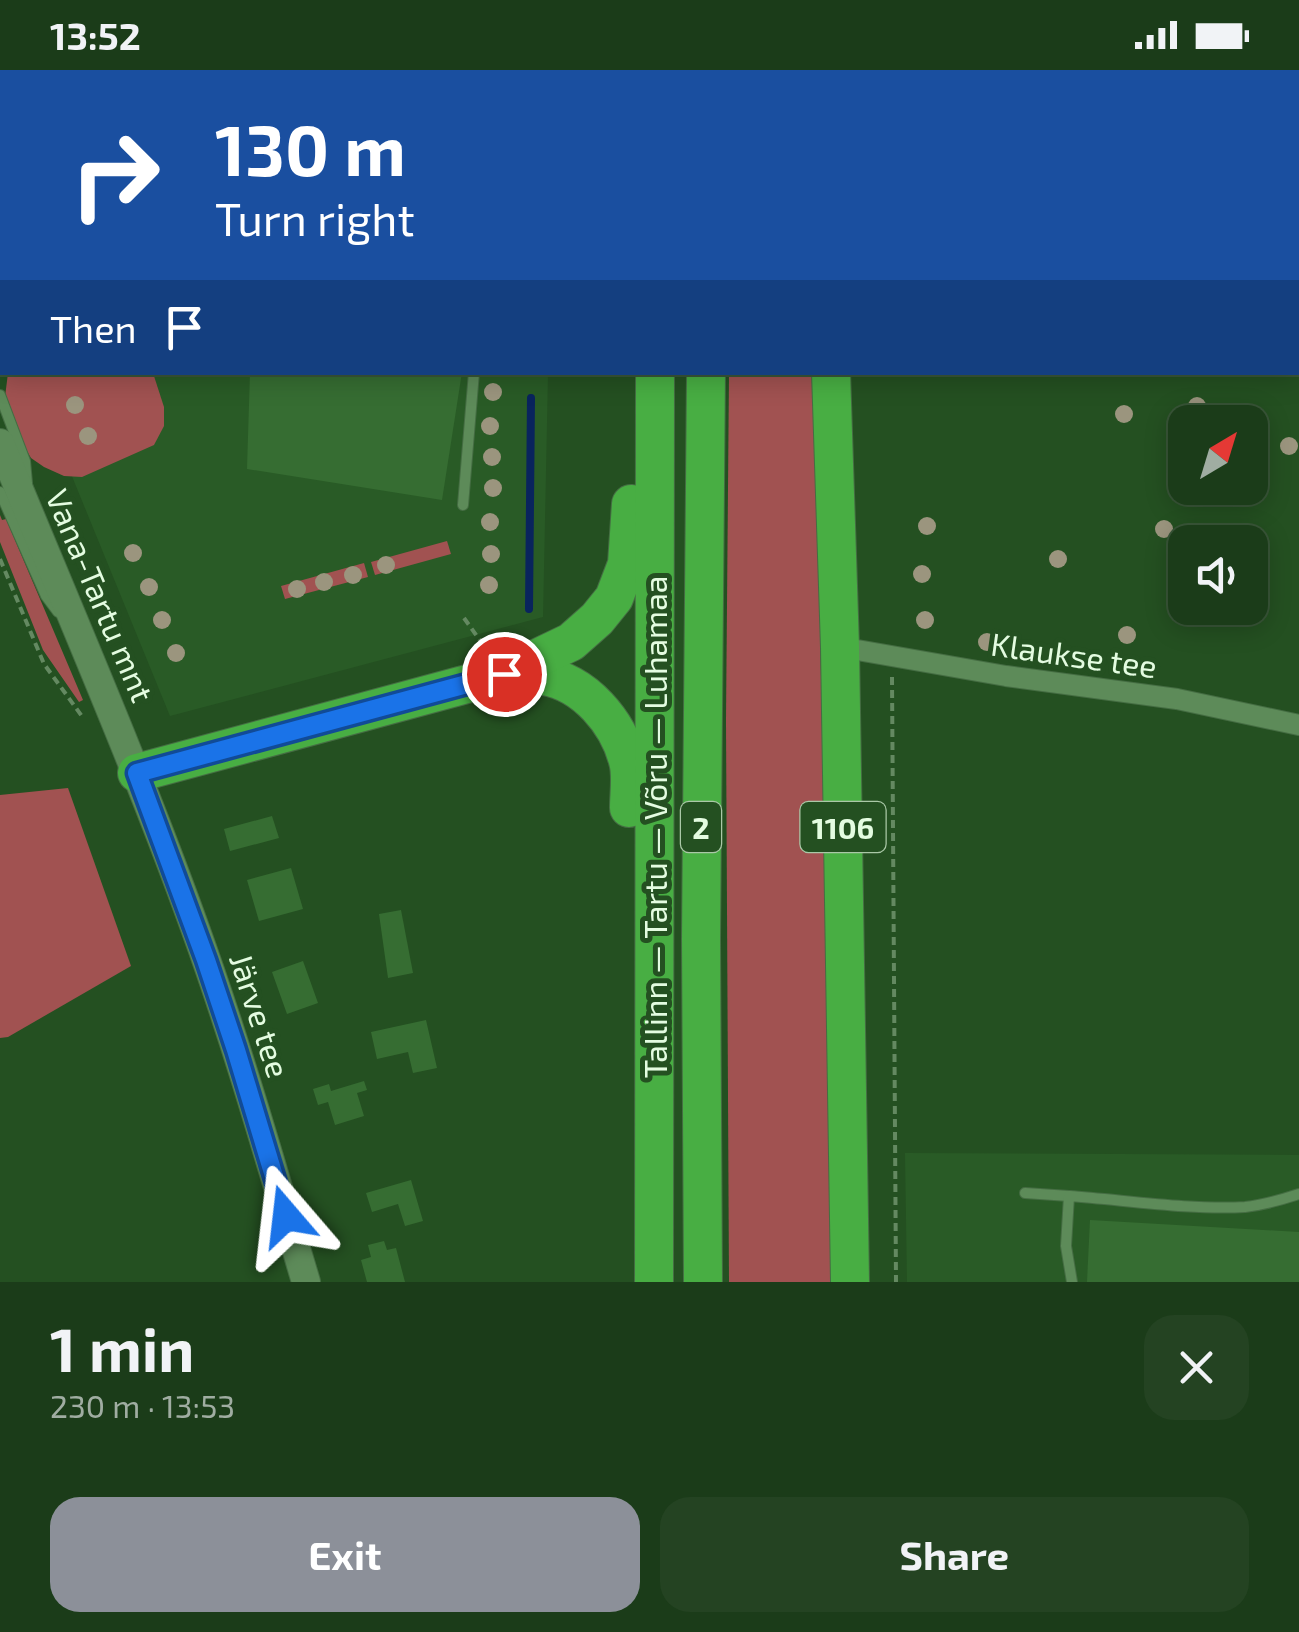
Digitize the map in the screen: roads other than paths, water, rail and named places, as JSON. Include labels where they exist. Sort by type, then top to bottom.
[{"type":"highway","name":"Tallinn — Tartu — Võru — Luhamaa","points":[[702,1282],[700,939],[706,375]]},
{"type":"highway","name":"1106","points":[[831,375],[840,648],[850,1282]]},
{"type":"highway","name":"Tallinn — Tartu — Võru — Luhamaa","points":[[654,1282],[655,382]]},
{"type":"highway","points":[[137,773],[504,674],[571,642],[614,598],[627,564],[633,470],[655,382]]},
{"type":"highway","points":[[504,674],[546,676],[574,686],[612,724],[629,762],[631,916],[653,975]]},
{"type":"street","name":"Vana-Tartu mnt","points":[[0,443],[137,773]]},
{"type":"street","name":"Klaukse tee","points":[[840,648],[1178,699],[1299,725]]},
{"type":"street","name":"Järve tee","points":[[137,773],[236,1050],[306,1282]]},
{"type":"lane","points":[[463,505],[474,375]]},
{"type":"lane","points":[[0,395],[26,461],[31,518]]},
{"type":"lane","points":[[0,492],[46,596],[85,647]]},
{"type":"lane","points":[[1024,1193],[1214,1207],[1246,1206],[1299,1194]]},
{"type":"lane","points":[[1069,1196],[1066,1246],[1072,1282]]},
{"type":"waterway","points":[[529,609],[531,398]]}]
